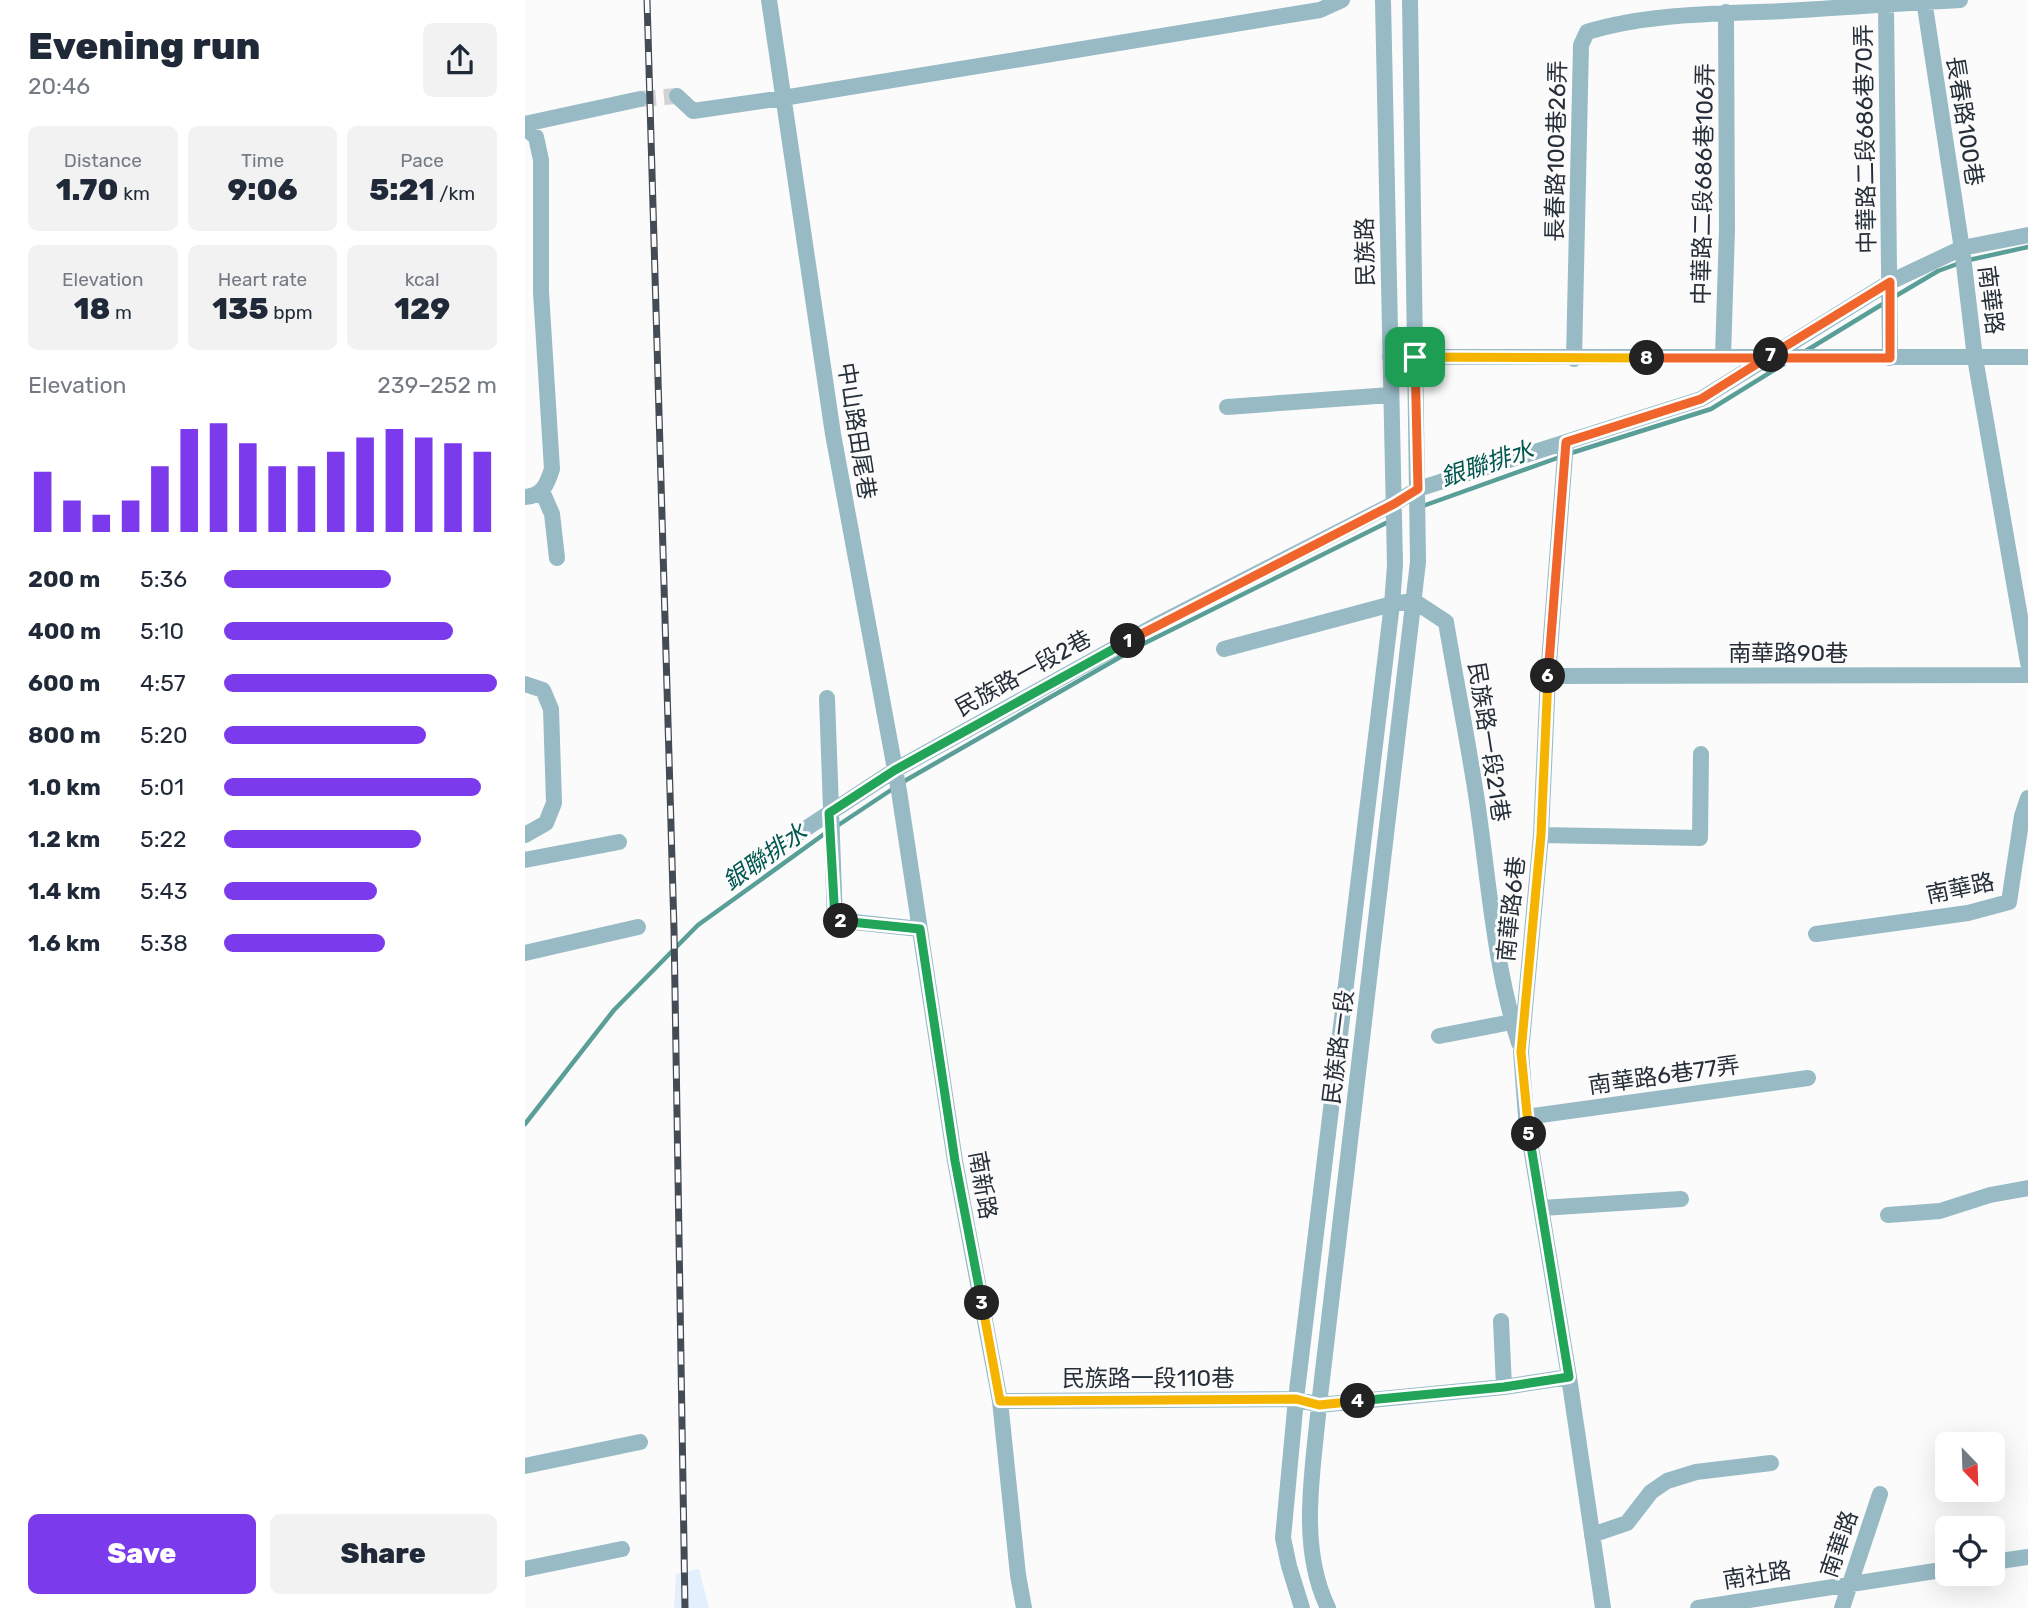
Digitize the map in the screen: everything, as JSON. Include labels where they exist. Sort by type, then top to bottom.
[{"type":"street","name":"中山路田尾巷","points":[[769,0],[833,434],[895,770]]},
{"type":"street","points":[[677,96],[694,111],[783,99],[1320,10],[1342,0]]},
{"type":"street","name":"民族路","points":[[1383,0],[1394,514]]},
{"type":"street","points":[[1410,0],[1418,500]]},
{"type":"street","points":[[1924,1],[1960,0]]},
{"type":"street","name":"長春路100巷26弄","points":[[1574,359],[1581,45],[1587,32],[1607,25],[1726,12],[1782,11],[1924,1]]},
{"type":"street","name":"長春路100巷","points":[[1924,1],[1963,257]]},
{"type":"street","name":"中華路二段686巷70弄","points":[[1886,4],[1890,358]]},
{"type":"street","name":"中華路二段686巷106弄","points":[[1723,357],[1727,216],[1726,12]]},
{"type":"street","points":[[525,497],[542,491],[552,470],[533,293],[541,160],[535,137],[525,126],[640,99]]},
{"type":"street","name":"民族路一段2巷","points":[[735,875],[895,770],[1160,623],[1394,514],[1418,500],[1565,451],[1701,399],[1765,359],[1963,257],[2028,235]]},
{"type":"street","name":"南華路","points":[[1963,257],[1975,358],[2028,663]]},
{"type":"street","name":"南華路","points":[[1390,357],[1765,359],[2028,356]]},
{"type":"street","points":[[1227,407],[1390,395]]},
{"type":"street","name":"南華路6巷","points":[[1565,451],[1548,677],[1541,835],[1521,1052],[1526,1117],[1569,1377],[1603,1608]]},
{"type":"street","points":[[542,491],[552,514],[557,558]]},
{"type":"street","name":"民族路一段","points":[[1328,1608],[1317,1586],[1309,1512],[1319,1405],[1414,601],[1418,562],[1418,500]]},
{"type":"street","name":"民族路一段","points":[[1302,1608],[1283,1538],[1296,1399],[1392,604],[1395,565],[1394,514]]},
{"type":"street","points":[[1224,649],[1392,604],[1414,601]]},
{"type":"street","name":"民族路一段21巷","points":[[1414,601],[1446,622],[1477,801],[1493,928],[1512,1022],[1521,1052]]},
{"type":"street","name":"南華路90巷","points":[[1548,677],[2028,675]]},
{"type":"street","points":[[525,684],[543,690],[551,709],[554,803],[546,822],[525,835]]},
{"type":"street","points":[[827,698],[829,813],[835,920],[920,929]]},
{"type":"street","points":[[1375,748],[1396,752]]},
{"type":"street","points":[[1541,835],[1700,838],[1702,754]]},
{"type":"street","name":"南新路","points":[[895,770],[955,1161],[1000,1401],[1018,1575],[1024,1608]]},
{"type":"street","name":"南華路","points":[[1816,934],[1968,913],[2009,902],[2022,816],[2028,798]]},
{"type":"street","points":[[525,860],[619,842]]},
{"type":"street","points":[[525,953],[638,927]]},
{"type":"street","points":[[1439,1035],[1512,1022]]},
{"type":"street","name":"南華路6巷77弄","points":[[1526,1117],[1808,1078]]},
{"type":"street","points":[[1888,1215],[1940,1211],[1990,1195],[2028,1188]]},
{"type":"street","points":[[1542,1208],[1681,1199]]},
{"type":"street","points":[[1501,1321],[1504,1387]]},
{"type":"street","points":[[1319,1405],[1504,1387],[1569,1377]]},
{"type":"street","name":"民族路一段110巷","points":[[1000,1401],[1296,1399],[1319,1405]]},
{"type":"street","points":[[525,1466],[641,1442]]},
{"type":"street","points":[[1593,1535],[1627,1522],[1651,1492],[1667,1481],[1696,1472],[1771,1462]]},
{"type":"street","name":"南華路","points":[[1842,1608],[1880,1494]]},
{"type":"street","points":[[525,1569],[622,1549]]},
{"type":"street","points":[[2005,1560],[2028,1557]]},
{"type":"street","name":"南社路","points":[[1698,1608],[1935,1571]]},
{"type":"shaded area","points":[[699,1569],[709,1608],[674,1608],[676,1574]]},
{"type":"waterway","name":"銀聯排水","points":[[1969,260],[2028,247]]},
{"type":"waterway","name":"銀聯排水","points":[[1894,297],[1938,271],[1960,263]]},
{"type":"waterway","name":"銀聯排水","points":[[1804,352],[1886,302]]},
{"type":"waterway","name":"銀聯排水","points":[[1568,454],[1711,409],[1787,362]]},
{"type":"waterway","name":"銀聯排水","points":[[1420,507],[1560,457]]},
{"type":"waterway","name":"銀聯排水","points":[[901,783],[1143,644],[1390,521]]},
{"type":"waterway","name":"銀聯排水","points":[[837,826],[894,788]]},
{"type":"waterway","name":"銀聯排水","points":[[525,1124],[614,1010],[698,925],[827,832]]},
{"type":"tunnel","points":[[640,99],[677,96]]},
{"type":"railway","points":[[647,0],[674,929],[685,1608]]},
{"type":"route","points":[[1415,357],[1418,489],[1394,504],[1160,623],[895,770],[829,813],[835,920],[920,929],[955,1161],[1000,1401],[1296,1399],[1319,1405],[1504,1387],[1569,1377],[1526,1117],[1521,1052],[1541,835],[1548,677],[1566,442],[1701,399],[1765,359],[1890,282],[1890,358],[1765,359],[1723,357],[1574,359],[1415,357]]}]
